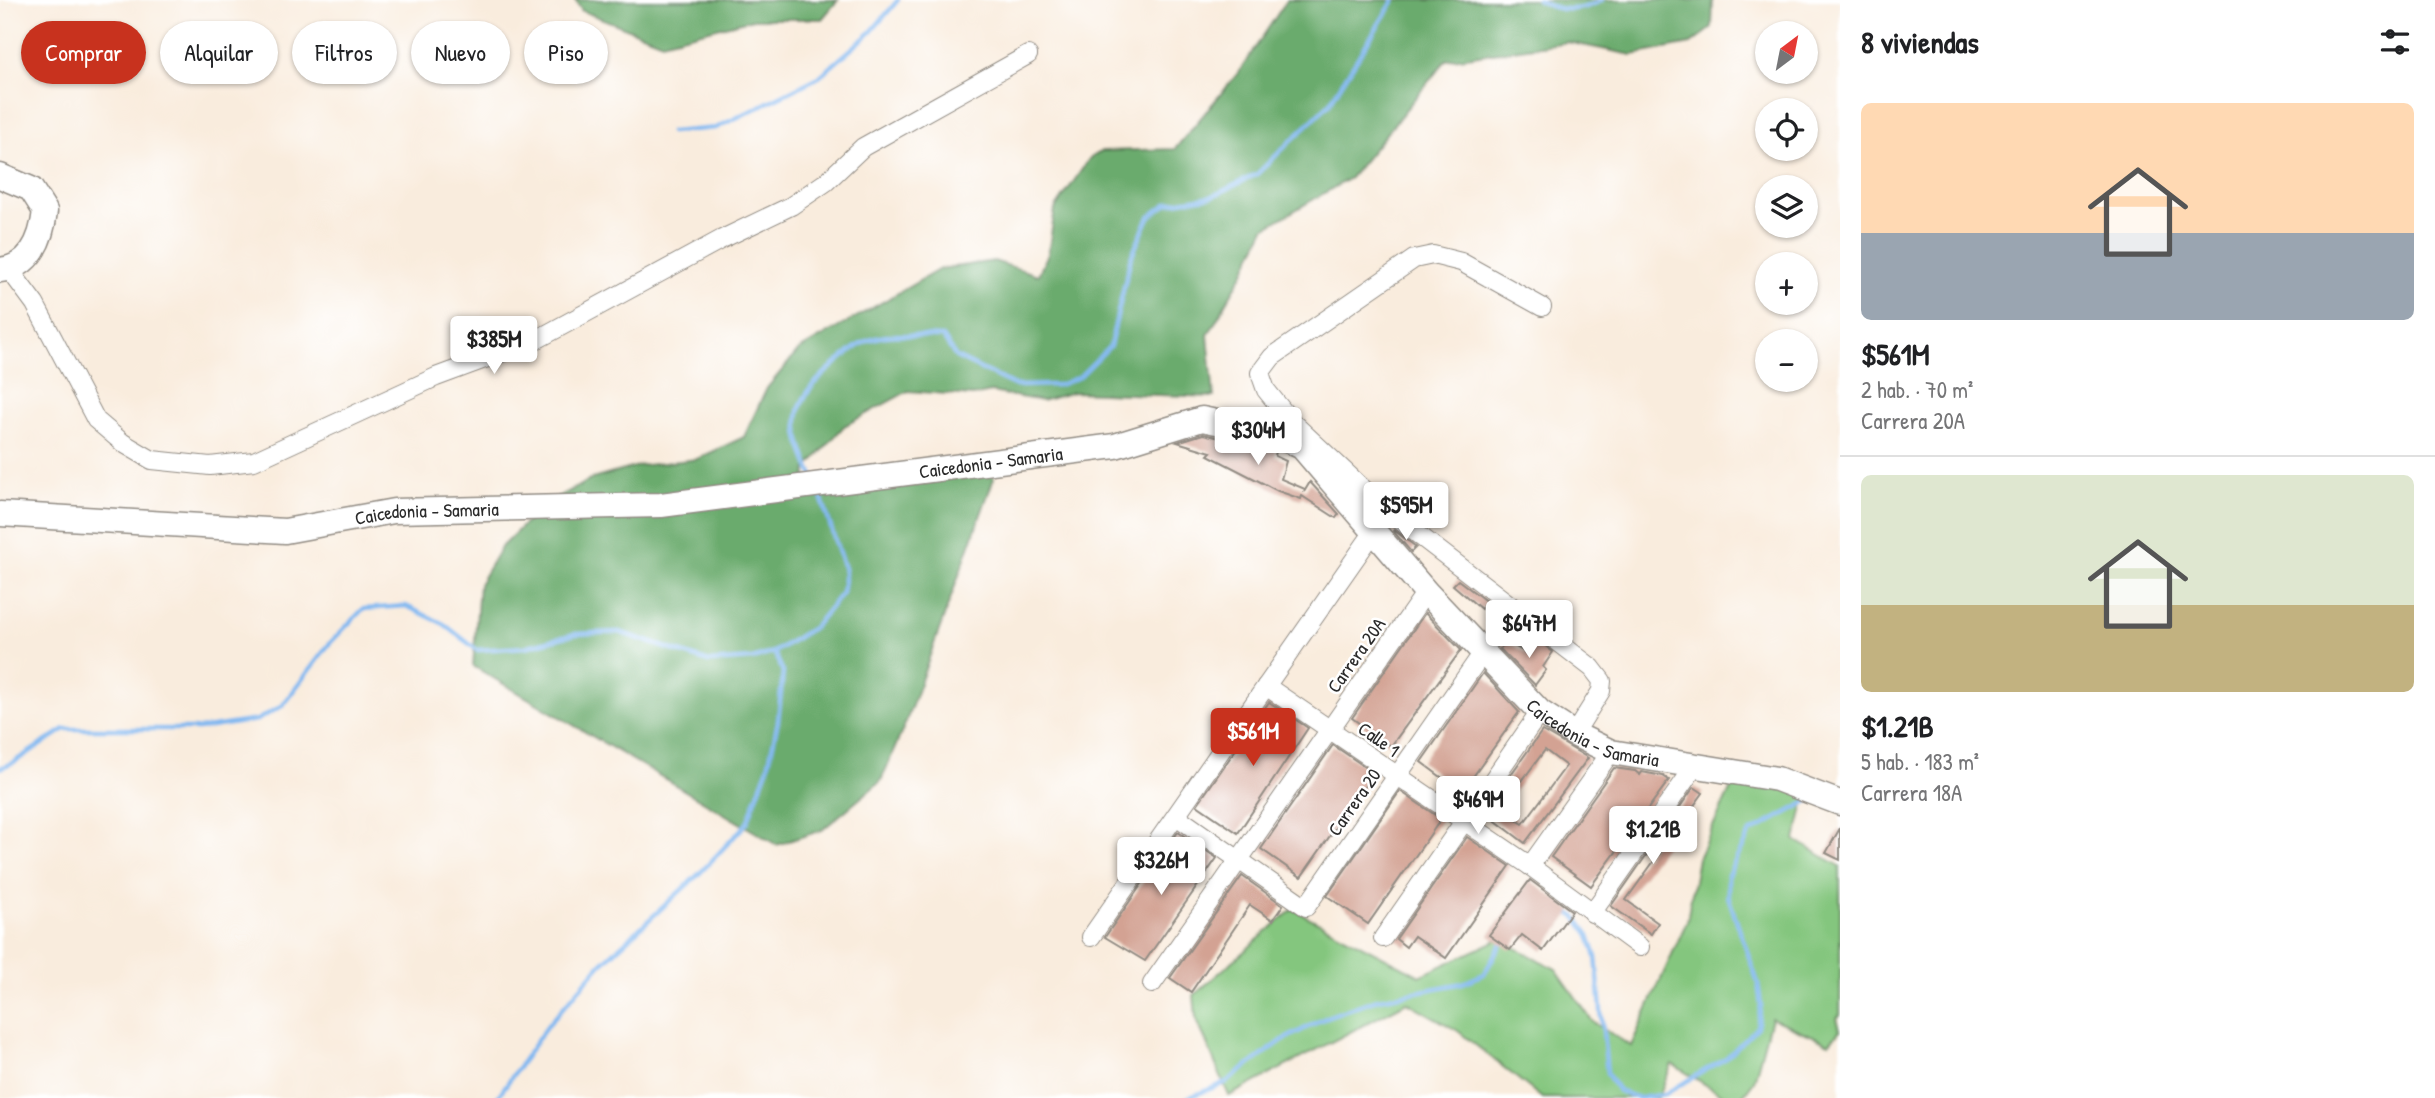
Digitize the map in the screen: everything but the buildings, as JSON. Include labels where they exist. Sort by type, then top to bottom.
[{"type":"street","points":[[0,176],[31,189],[46,211],[43,232],[27,258],[5,270],[35,304],[96,420],[123,443],[152,460],[210,466],[254,461],[436,377],[536,340],[722,239],[791,206],[826,182],[863,147],[1028,55]]},
{"type":"street","points":[[1542,307],[1461,262],[1433,255],[1414,259],[1272,357],[1260,373],[1266,390],[1291,421],[1385,509],[1592,668],[1602,681],[1601,691],[1574,733]]},
{"type":"street","name":"Caicedonia - Samaria","points":[[0,514],[285,531],[394,511],[661,505],[1115,446],[1202,419],[1275,434],[1302,447],[1426,592],[1540,712],[1574,733],[1611,752],[1777,779],[1840,803]]},
{"type":"street","points":[[1091,937],[1375,530]]},
{"type":"street","name":"Carrera 20A","points":[[1152,984],[1426,592]]},
{"type":"street","name":"Carrera 20","points":[[1239,860],[1306,907],[1484,651]]},
{"type":"street","name":"Calle 1","points":[[1266,686],[1530,866],[1640,947]]},
{"type":"street","points":[[1383,938],[1540,712]]},
{"type":"street","points":[[1530,866],[1611,752]]},
{"type":"street","points":[[1592,913],[1695,766]]},
{"type":"street","points":[[1176,816],[1239,860]]},
{"type":"green space","points":[[575,0],[838,0],[822,19],[753,19],[662,42],[582,11]]},
{"type":"green space","points":[[1287,0],[1713,0],[1712,28],[1691,44],[1632,55],[1567,42],[1446,60],[1350,178],[1265,228],[1244,272],[1208,335],[1214,397],[1073,392],[1042,401],[991,392],[973,396],[908,391],[844,426],[807,468],[806,481],[982,460],[994,478],[906,722],[881,781],[822,830],[777,845],[473,666],[479,584],[502,546],[545,504],[592,479],[638,466],[697,459],[744,437],[767,388],[799,350],[940,269],[994,261],[1038,275],[1048,254],[1055,209],[1089,159],[1102,151],[1175,149],[1239,72]]},
{"type":"green space","points":[[1737,775],[1808,787],[1795,840],[1840,866],[1840,1015],[1837,1018],[1840,1030],[1829,1043],[1771,1018],[1754,1081],[1741,1098],[1727,1098],[1672,1064],[1658,1098],[1542,1098],[1458,1031],[1407,1002],[1229,1096],[1196,1018],[1194,995],[1293,909],[1420,976],[1499,939],[1556,969],[1593,1022],[1631,1046],[1687,921],[1698,858]]},
{"type":"waterway","points":[[671,132],[716,128],[819,77],[871,32],[898,0]]},
{"type":"waterway","points":[[814,478],[798,430],[801,405],[818,380],[852,350],[867,341],[908,335],[943,337],[956,357],[1016,386],[1059,385],[1079,377],[1110,346],[1131,257],[1149,217],[1168,203],[1213,196],[1257,174],[1329,104],[1394,0]]},
{"type":"waterway","points":[[1538,0],[1562,9],[1578,9],[1602,0]]},
{"type":"waterway","points":[[0,768],[65,729],[199,729],[257,720],[282,706],[330,643],[363,609],[406,606],[444,624],[477,650],[525,647],[575,634],[619,632],[709,662],[753,659],[774,652],[814,627],[842,593],[845,572],[820,493]]},
{"type":"waterway","points":[[497,1098],[547,1026],[601,964],[700,873],[747,823],[768,767],[778,721],[783,672],[774,652]]},
{"type":"waterway","points":[[1641,1098],[1665,1094],[1726,1058],[1757,1027],[1761,1005],[1758,983],[1728,896],[1728,875],[1750,833],[1810,800]]},
{"type":"waterway","points":[[1565,911],[1576,917],[1589,935],[1596,957],[1607,1073],[1618,1091],[1639,1098]]},
{"type":"waterway","points":[[1187,1098],[1225,1083],[1283,1040],[1329,1016],[1374,1000],[1463,983],[1484,974],[1504,939]]}]
